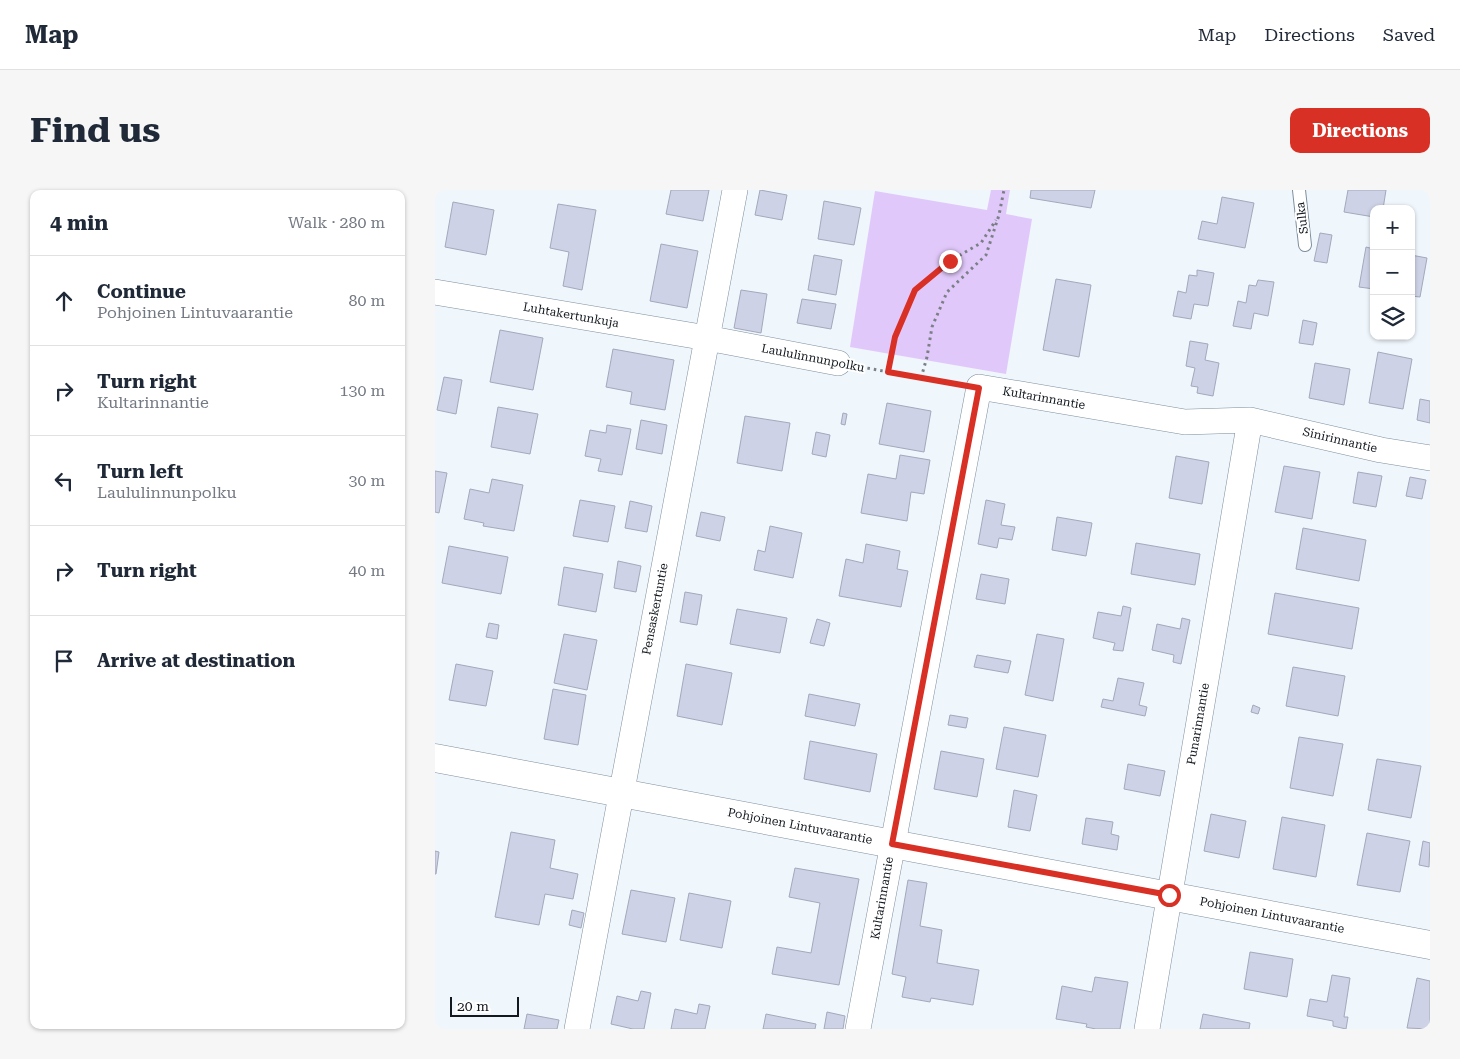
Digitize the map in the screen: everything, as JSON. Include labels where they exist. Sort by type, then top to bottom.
[{"type":"street","name":"Pensaskertuntie","points":[[577,1029],[735,190]]},
{"type":"street","name":"Luhtakertunkuja","points":[[435,292],[707,338]]},
{"type":"street","name":"Laululinnunpolku","points":[[707,338],[838,363]]},
{"type":"street","name":"Kultarinnantie","points":[[858,1029],[979,388],[1185,422],[1250,420]]},
{"type":"street","name":"Sinirinnantie","points":[[1250,420],[1381,450],[1430,458]]},
{"type":"street","name":"Punarinnantie","points":[[1147,1029],[1250,420]]},
{"type":"street","name":"Pohjoinen Lintuvaarantie","points":[[435,758],[1430,945]]},
{"type":"lane","name":"Sulka","points":[[1299,190],[1305,245]]},
{"type":"path","points":[[921,378],[932,327],[947,292],[986,255],[999,215],[1004,190]]},
{"type":"path","points":[[888,372],[895,337],[915,290],[950,261],[981,243],[999,215]]},
{"type":"path","name":"Laululinnunpolku","points":[[838,363],[979,388]]},
{"type":"shaded area","points":[[991,190],[1010,190],[1006,214],[1032,219],[1006,374],[850,347],[875,191],[987,210]]},
{"type":"building","points":[[671,190],[709,190],[703,221],[666,214]]},
{"type":"building","points":[[760,190],[787,195],[782,220],[755,215]]},
{"type":"building","points":[[1031,190],[1095,190],[1091,208],[1030,198]]},
{"type":"building","points":[[1348,190],[1386,190],[1384,205],[1370,205],[1370,216],[1344,212]]},
{"type":"building","points":[[1222,197],[1254,203],[1245,248],[1198,239],[1202,221],[1217,224]]},
{"type":"building","points":[[824,201],[861,208],[854,245],[818,239]]},
{"type":"building","points":[[453,202],[494,210],[486,255],[445,247]]},
{"type":"building","points":[[558,204],[596,210],[582,290],[563,286],[569,252],[550,248]]},
{"type":"building","points":[[1320,233],[1332,235],[1327,263],[1314,261]]},
{"type":"building","points":[[661,244],[698,251],[687,308],[650,301]]},
{"type":"building","points":[[1366,247],[1370,248],[1370,288],[1359,287]]},
{"type":"building","points":[[814,255],[842,260],[836,295],[808,290]]},
{"type":"building","points":[[1415,256],[1427,258],[1420,297],[1415,296]]},
{"type":"building","points":[[1197,270],[1214,273],[1208,306],[1194,304],[1191,319],[1173,316],[1178,291],[1186,293],[1189,275],[1197,276]]},
{"type":"building","points":[[1056,279],[1091,285],[1079,357],[1043,350]]},
{"type":"building","points":[[1258,280],[1274,282],[1268,316],[1254,313],[1251,329],[1233,326],[1238,301],[1246,303],[1249,285],[1256,286]]},
{"type":"building","points":[[741,290],[767,294],[761,333],[734,328]]},
{"type":"building","points":[[802,299],[836,304],[831,329],[797,323]]},
{"type":"building","points":[[1303,320],[1317,323],[1313,345],[1299,343]]},
{"type":"building","points":[[500,330],[543,338],[533,390],[490,382]]},
{"type":"building","points":[[1190,341],[1208,344],[1205,360],[1219,363],[1213,396],[1197,393],[1198,387],[1191,386],[1195,368],[1186,366]]},
{"type":"building","points":[[613,349],[674,360],[665,410],[630,404],[632,392],[606,387]]},
{"type":"building","points":[[1378,352],[1412,359],[1403,409],[1369,403]]},
{"type":"building","points":[[1315,363],[1350,369],[1344,405],[1309,398]]},
{"type":"building","points":[[444,377],[462,380],[456,414],[437,410]]},
{"type":"building","points":[[1420,399],[1430,401],[1430,423],[1417,420]]},
{"type":"building","points":[[887,403],[931,411],[924,452],[879,444]]},
{"type":"building","points":[[498,407],[538,414],[530,454],[491,447]]},
{"type":"building","points":[[843,413],[847,414],[845,425],[841,424]]},
{"type":"building","points":[[745,416],[790,423],[782,471],[737,463]]},
{"type":"building","points":[[641,420],[667,425],[662,454],[636,449]]},
{"type":"building","points":[[607,425],[631,429],[622,475],[598,471],[601,459],[585,456],[590,430],[606,433]]},
{"type":"building","points":[[816,432],[830,435],[826,457],[812,454]]},
{"type":"building","points":[[900,455],[930,460],[924,494],[911,492],[907,521],[861,513],[868,474],[896,479]]},
{"type":"building","points":[[1176,456],[1209,462],[1202,504],[1169,498]]},
{"type":"building","points":[[1284,466],[1320,472],[1312,519],[1275,512]]},
{"type":"building","points":[[435,471],[447,473],[439,513],[435,512]]},
{"type":"building","points":[[1358,472],[1382,476],[1376,507],[1353,503]]},
{"type":"building","points":[[1410,477],[1426,480],[1422,499],[1406,496]]},
{"type":"building","points":[[492,479],[523,485],[514,531],[483,526],[484,523],[464,519],[470,489],[489,493]]},
{"type":"building","points":[[580,500],[615,506],[608,542],[573,536]]},
{"type":"building","points":[[986,500],[1005,504],[1001,525],[1015,527],[1012,540],[999,538],[997,548],[978,544]]},
{"type":"building","points":[[630,501],[652,506],[647,532],[625,528]]},
{"type":"building","points":[[701,512],[725,517],[720,541],[696,536]]},
{"type":"building","points":[[1057,517],[1092,523],[1086,556],[1052,550]]},
{"type":"building","points":[[770,526],[802,533],[793,578],[754,570],[758,550],[765,552]]},
{"type":"building","points":[[1303,528],[1366,540],[1359,581],[1296,569]]},
{"type":"building","points":[[1136,543],[1200,554],[1195,585],[1131,574]]},
{"type":"building","points":[[866,544],[900,551],[897,569],[908,571],[901,607],[839,596],[846,559],[863,563]]},
{"type":"building","points":[[449,546],[508,557],[501,594],[442,583]]},
{"type":"building","points":[[618,561],[641,566],[636,592],[614,588]]},
{"type":"building","points":[[564,567],[603,574],[596,612],[558,605]]},
{"type":"building","points":[[981,574],[1009,579],[1005,604],[976,599]]},
{"type":"building","points":[[685,592],[702,595],[697,625],[680,622]]},
{"type":"building","points":[[1275,593],[1359,608],[1352,649],[1268,634]]},
{"type":"building","points":[[1123,606],[1131,608],[1123,651],[1113,650],[1115,643],[1093,638],[1098,612],[1121,616]]},
{"type":"building","points":[[737,609],[787,618],[780,653],[730,644]]},
{"type":"building","points":[[1182,618],[1190,620],[1181,664],[1173,662],[1174,655],[1152,650],[1157,624],[1180,629]]},
{"type":"building","points":[[817,619],[830,623],[824,646],[810,643]]},
{"type":"building","points":[[489,623],[499,625],[497,639],[486,637]]},
{"type":"building","points":[[564,634],[597,640],[587,690],[554,683]]},
{"type":"building","points":[[1037,634],[1064,639],[1053,701],[1025,695]]},
{"type":"building","points":[[977,655],[1011,661],[1008,673],[974,667]]},
{"type":"building","points":[[456,664],[493,671],[486,706],[449,700]]},
{"type":"building","points":[[686,664],[732,673],[722,725],[677,716]]},
{"type":"building","points":[[1293,667],[1345,676],[1338,716],[1286,706]]},
{"type":"building","points":[[1118,678],[1144,683],[1139,705],[1147,707],[1145,716],[1101,707],[1103,699],[1113,701]]},
{"type":"building","points":[[553,689],[586,695],[578,745],[544,739]]},
{"type":"building","points":[[809,694],[860,704],[855,726],[805,716]]},
{"type":"building","points":[[1253,705],[1260,708],[1258,714],[1251,712]]},
{"type":"building","points":[[950,715],[968,718],[966,728],[948,725]]},
{"type":"building","points":[[1004,727],[1046,735],[1038,777],[996,769]]},
{"type":"building","points":[[1299,737],[1343,744],[1333,796],[1290,788]]},
{"type":"building","points":[[810,741],[877,754],[870,792],[804,779]]},
{"type":"building","points":[[941,751],[984,759],[977,797],[934,789]]},
{"type":"building","points":[[1377,759],[1421,766],[1411,818],[1368,810]]},
{"type":"building","points":[[1128,764],[1165,771],[1160,796],[1124,789]]},
{"type":"building","points":[[1014,790],[1037,795],[1030,831],[1008,827]]},
{"type":"building","points":[[1211,814],[1246,821],[1239,858],[1204,851]]},
{"type":"building","points":[[1282,817],[1325,825],[1316,877],[1273,869]]},
{"type":"building","points":[[1086,818],[1113,822],[1111,834],[1119,836],[1117,850],[1082,844]]},
{"type":"building","points":[[511,832],[555,840],[550,868],[578,874],[573,899],[545,894],[539,925],[495,917]]},
{"type":"building","points":[[1367,833],[1410,841],[1400,892],[1357,885]]},
{"type":"building","points":[[1423,841],[1430,843],[1429,867],[1419,865]]},
{"type":"building","points":[[435,851],[439,852],[436,874],[435,874]]},
{"type":"building","points":[[795,868],[859,879],[839,985],[772,974],[777,947],[811,953],[820,903],[789,897]]},
{"type":"building","points":[[908,880],[927,883],[920,926],[942,930],[937,963],[979,970],[973,1005],[931,998],[930,1002],[902,997],[906,977],[892,974]]},
{"type":"building","points":[[631,890],[675,898],[666,942],[622,934]]},
{"type":"building","points":[[689,893],[731,901],[722,948],[680,940]]},
{"type":"building","points":[[572,910],[584,913],[581,928],[569,925]]},
{"type":"building","points":[[1250,952],[1293,959],[1287,997],[1244,989]]},
{"type":"building","points":[[1332,975],[1350,978],[1344,1017],[1348,1017],[1346,1029],[1333,1026],[1333,1021],[1307,1016],[1310,999],[1327,1002]]},
{"type":"building","points":[[1095,977],[1128,982],[1120,1029],[1096,1029],[1086,1027],[1087,1024],[1056,1019],[1062,986],[1092,992]]},
{"type":"building","points":[[1417,978],[1430,981],[1430,1029],[1407,1028]]},
{"type":"building","points":[[641,991],[651,993],[644,1029],[633,1029],[611,1024],[617,996],[638,1001]]},
{"type":"building","points":[[699,1004],[710,1006],[705,1029],[671,1029],[675,1009],[697,1014]]},
{"type":"building","points":[[827,1012],[845,1016],[843,1029],[824,1029]]},
{"type":"building","points":[[527,1014],[559,1020],[557,1029],[524,1029]]},
{"type":"building","points":[[766,1014],[816,1024],[815,1029],[763,1029]]},
{"type":"building","points":[[1203,1014],[1250,1023],[1249,1029],[1200,1029]]},
{"type":"route","points":[[950,261],[915,290],[895,337],[888,372],[979,388],[892,844],[1169,895]]}]
